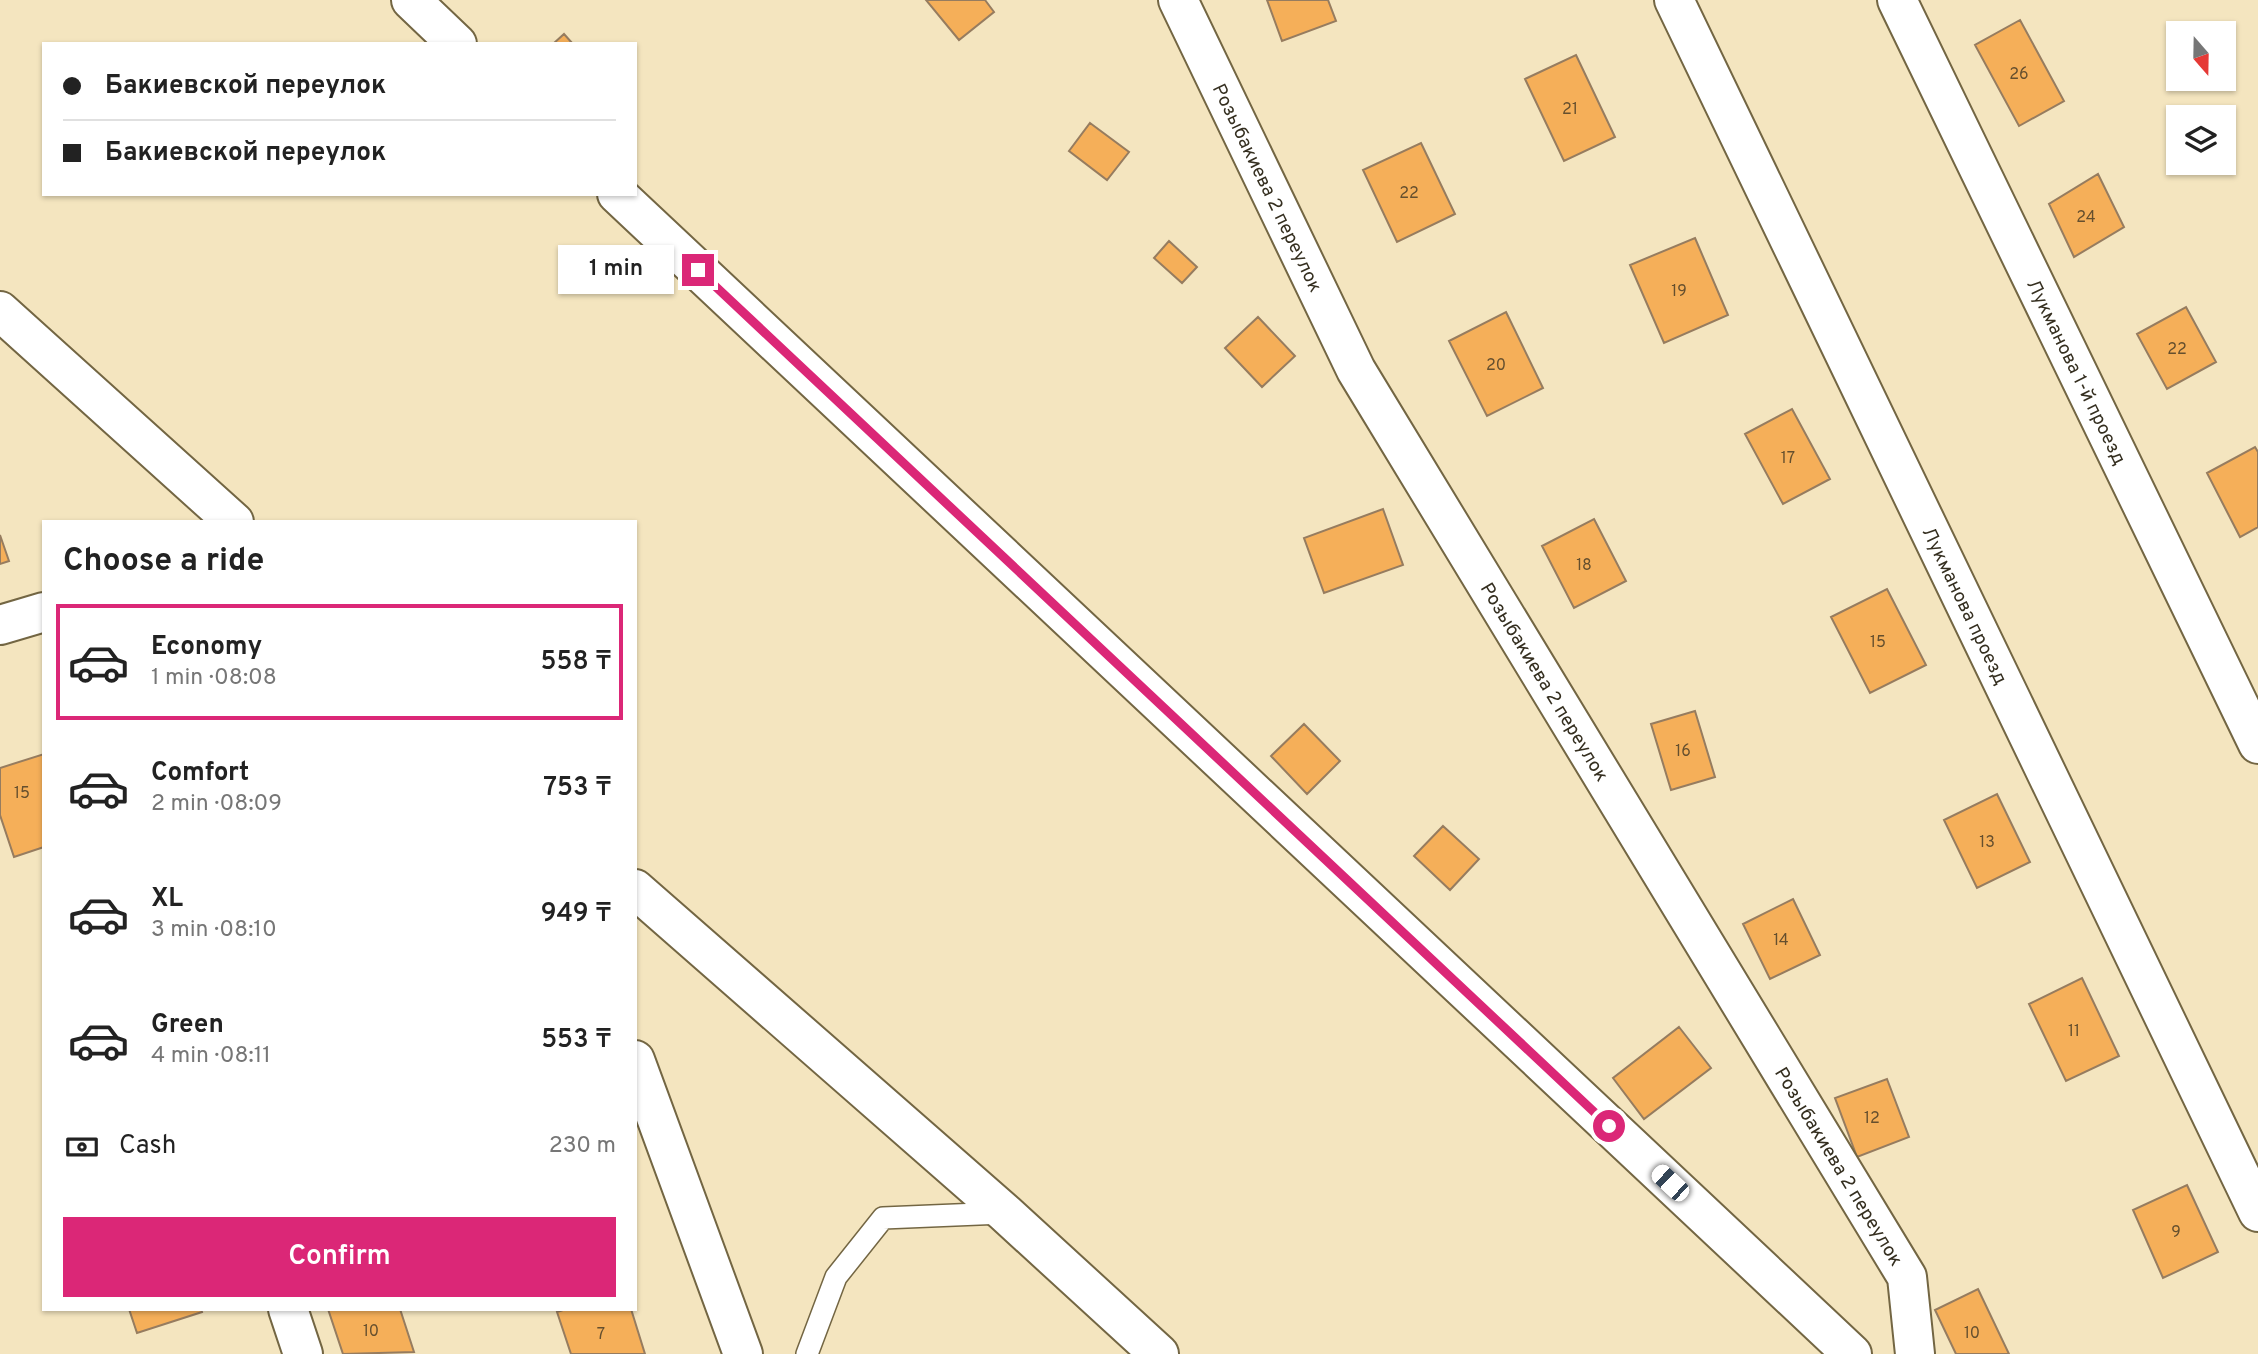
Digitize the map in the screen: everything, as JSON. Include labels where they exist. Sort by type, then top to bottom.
[{"type":"street","points":[[411,0],[455,42]]},
{"type":"street","name":"Розыбакиева 2 переулок","points":[[1178,0],[1356,370],[1907,1278],[1914,1354]]},
{"type":"street","name":"Лукманова проезд","points":[[1674,0],[2258,1212]]},
{"type":"street","name":"Лукманова 1-й проезд","points":[[1897,0],[2258,744]]},
{"type":"street","points":[[619,196],[1852,1354]]},
{"type":"street","points":[[0,311],[232,520]]},
{"type":"street","points":[[0,625],[42,613]]},
{"type":"street","points":[[637,891],[1005,1213],[1159,1354]]},
{"type":"street","points":[[637,1065],[743,1354]]},
{"type":"street","points":[[290,1311],[303,1354]]},
{"type":"lane","points":[[807,1354],[836,1278],[883,1218],[1005,1213]]},
{"type":"building","points":[[926,0],[985,0],[994,12],[959,40]]},
{"type":"building","points":[[1267,0],[1328,0],[1336,21],[1282,41]]},
{"type":"building","points":[[2020,20],[2064,101],[2019,126],[1975,45]]},
{"type":"building","points":[[564,34],[571,42],[555,42]]},
{"type":"building","points":[[1576,55],[1615,137],[1564,161],[1525,79]]},
{"type":"building","points":[[1090,123],[1129,152],[1107,180],[1069,151]]},
{"type":"building","points":[[1421,143],[1455,214],[1397,242],[1363,170]]},
{"type":"building","points":[[2098,174],[2124,227],[2074,257],[2049,204]]},
{"type":"building","points":[[1695,238],[1728,315],[1664,343],[1630,265]]},
{"type":"building","points":[[1169,241],[1197,267],[1182,283],[1154,258]]},
{"type":"building","points":[[2186,307],[2216,362],[2167,389],[2137,334]]},
{"type":"building","points":[[1506,312],[1543,388],[1487,416],[1449,341]]},
{"type":"building","points":[[1258,317],[1295,356],[1262,387],[1225,348]]},
{"type":"building","points":[[1792,409],[1830,479],[1783,504],[1745,434]]},
{"type":"building","points":[[2255,447],[2258,452],[2258,527],[2240,537],[2207,473]]},
{"type":"building","points":[[1383,509],[1403,565],[1324,593],[1304,538]]},
{"type":"building","points":[[1594,519],[1626,581],[1574,608],[1542,546]]},
{"type":"building","points":[[0,535],[9,561],[0,564]]},
{"type":"building","points":[[1887,589],[1926,665],[1870,693],[1831,617]]},
{"type":"building","points":[[1695,711],[1715,777],[1671,790],[1651,724]]},
{"type":"building","points":[[1304,724],[1340,761],[1307,794],[1271,756]]},
{"type":"building","points":[[42,755],[42,848],[14,857],[0,815],[0,768]]},
{"type":"building","points":[[1997,794],[2030,862],[1977,888],[1944,820]]},
{"type":"building","points":[[1443,826],[1479,859],[1450,890],[1414,856]]},
{"type":"building","points":[[1793,899],[1820,955],[1770,979],[1743,924]]},
{"type":"building","points":[[2082,978],[2119,1056],[2066,1081],[2029,1004]]},
{"type":"building","points":[[1679,1027],[1711,1068],[1644,1119],[1613,1078]]},
{"type":"building","points":[[1887,1079],[1909,1137],[1857,1157],[1835,1098]]},
{"type":"building","points":[[2187,1185],[2218,1252],[2163,1278],[2133,1210]]},
{"type":"building","points":[[1978,1289],[2009,1354],[1956,1354],[1935,1310]]},
{"type":"building","points":[[130,1311],[202,1312],[137,1333]]},
{"type":"building","points":[[329,1311],[401,1311],[414,1352],[343,1354]]},
{"type":"building","points":[[632,1311],[645,1354],[571,1354],[557,1312]]},
{"type":"route","points":[[698,270],[1609,1126]]}]
